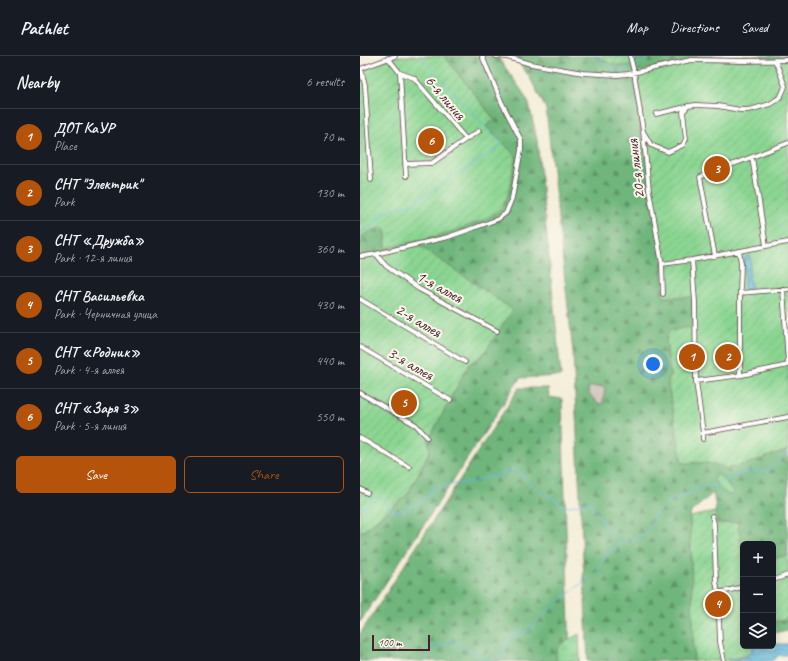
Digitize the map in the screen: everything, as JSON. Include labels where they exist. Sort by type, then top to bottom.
[{"type":"street","points":[[371,180],[365,85],[361,69],[395,56]]},
{"type":"street","points":[[360,256],[376,254],[448,237],[498,219],[506,214],[512,198],[521,150],[521,140],[502,103],[482,56]]},
{"type":"street","points":[[496,56],[583,73],[617,75],[628,74],[691,60],[788,60]]},
{"type":"street","name":"20-я линия","points":[[630,56],[634,72],[643,131],[649,190],[662,264],[663,294]]},
{"type":"street","name":"6-я линия","points":[[388,58],[400,73],[414,78],[466,139]]},
{"type":"street","points":[[656,114],[696,105],[747,110],[770,104],[781,96],[785,86],[775,60]]},
{"type":"street","points":[[400,73],[406,176]]},
{"type":"street","points":[[643,131],[651,145],[668,152],[683,145],[686,139],[683,112],[687,107]]},
{"type":"street","points":[[405,164],[432,163],[479,131]]},
{"type":"street","points":[[715,256],[700,177],[788,143]]},
{"type":"street","points":[[752,157],[766,246]]},
{"type":"street","points":[[662,264],[715,256],[788,242]]},
{"type":"street","points":[[740,251],[740,375]]},
{"type":"street","name":"1-я аллея","points":[[376,254],[386,266],[418,289],[498,331]]},
{"type":"street","points":[[692,260],[695,302],[696,381],[703,439]]},
{"type":"street","points":[[696,381],[740,375],[788,364],[786,289],[740,293]]},
{"type":"street","name":"2-я аллея","points":[[360,299],[465,362]]},
{"type":"street","name":"3-я аллея","points":[[360,347],[450,400]]},
{"type":"street","points":[[360,393],[416,425],[427,437]]},
{"type":"street","points":[[703,433],[788,417]]},
{"type":"street","points":[[360,438],[409,468]]},
{"type":"street","points":[[360,489],[366,493]]},
{"type":"street","points":[[712,516],[714,524],[720,642],[724,661]]},
{"type":"street","points":[[776,579],[788,575]]},
{"type":"street","points":[[718,593],[740,588]]},
{"type":"shaded area","points":[[603,386],[605,388],[603,402],[602,404],[598,404],[589,394],[588,389],[589,387]]},
{"type":"green space","points":[[395,56],[444,56],[494,119],[486,126],[516,156],[506,200],[503,206],[495,213],[483,220],[449,232],[386,248],[386,233],[384,228],[371,231],[360,239],[360,69]]},
{"type":"green space","points":[[444,56],[497,56],[522,91],[529,104],[537,140],[561,376],[520,378],[360,622],[360,530],[364,531],[408,494],[430,450],[428,441],[469,364],[482,356],[360,256],[360,239],[371,231],[385,228],[386,247],[516,156],[486,126],[494,119]]},
{"type":"green space","points":[[515,56],[594,56],[609,63],[633,61],[634,59],[642,59],[645,56],[788,56],[788,60],[662,263],[663,297],[694,297],[695,326],[666,338],[670,375],[668,385],[682,463],[712,464],[723,466],[726,469],[788,450],[788,557],[776,558],[776,541],[740,541],[740,542],[738,524],[736,522],[717,524],[713,493],[691,512],[694,661],[588,661],[573,352],[546,109],[529,76],[518,62],[518,59]],"holes":[[[603,386],[605,388],[602,404],[598,404],[589,394],[589,387]]]},
{"type":"green space","points":[[594,56],[630,56],[632,64],[623,66],[609,63]]},
{"type":"green space","points":[[693,60],[788,60],[788,450],[726,469],[723,466],[712,464],[682,463],[668,385],[670,375],[666,338],[670,331],[695,326],[694,297],[663,297],[662,263],[634,72]]},
{"type":"green space","points":[[417,244],[513,310],[482,356],[469,364],[428,441],[430,450],[408,494],[363,531],[360,530],[360,256]]},
{"type":"green space","points":[[519,388],[548,388],[549,397],[562,399],[570,661],[360,661],[360,634]]},
{"type":"green space","points":[[716,474],[728,484],[733,493],[730,495],[721,489],[714,480]]},
{"type":"green space","points":[[715,512],[717,524],[736,522],[738,524],[740,541],[740,649],[753,649],[750,654],[724,661],[694,661],[690,517]]},
{"type":"green space","points":[[788,556],[788,616],[784,620],[776,621],[776,577],[776,558]]},
{"type":"green space","points":[[788,610],[788,630],[776,632],[776,621],[784,620]]},
{"type":"green space","points":[[579,634],[580,661],[557,661],[556,654],[559,648],[565,642]]},
{"type":"water","points":[[749,256],[751,260],[749,276],[751,287],[750,291],[746,291],[744,289],[744,259]]},
{"type":"water","points":[[776,644],[788,644],[788,655],[779,655],[771,661],[728,661],[729,659],[744,657],[753,650],[776,649]]},
{"type":"waterway","points":[[360,232],[377,223],[382,214],[413,203],[499,147],[501,143],[420,56]]},
{"type":"waterway","points":[[592,56],[617,70],[623,71],[630,66]]},
{"type":"waterway","points":[[633,65],[645,61],[650,56]]},
{"type":"waterway","points":[[427,661],[430,647],[447,644],[449,640],[476,655],[491,661],[504,654],[505,643],[519,632],[530,631],[538,620],[599,570],[607,554],[621,544],[635,540],[648,531],[656,513],[664,506],[678,497],[689,494],[699,487],[706,485],[714,486],[739,474],[752,471],[768,471],[788,453]]},
{"type":"waterway","points":[[360,508],[366,508],[372,497],[377,497],[386,502],[391,510],[397,512],[402,510],[409,511],[411,505],[418,504],[426,496],[431,494],[431,489],[473,482],[514,469],[525,477],[530,484],[565,507],[590,502],[607,530],[621,544]]},
{"type":"place","name":"СНТ «Заря 3»","points":[[431,141]]},
{"type":"place","name":"СНТ «Дружба»","points":[[717,169]]},
{"type":"place","name":"ДОТ КаУР","points":[[692,357]]},
{"type":"place","name":"СНТ \"Электрик\"","points":[[728,357]]},
{"type":"place","name":"СНТ «Родник»","points":[[404,403]]},
{"type":"place","name":"СНТ Васильевка","points":[[718,604]]}]
